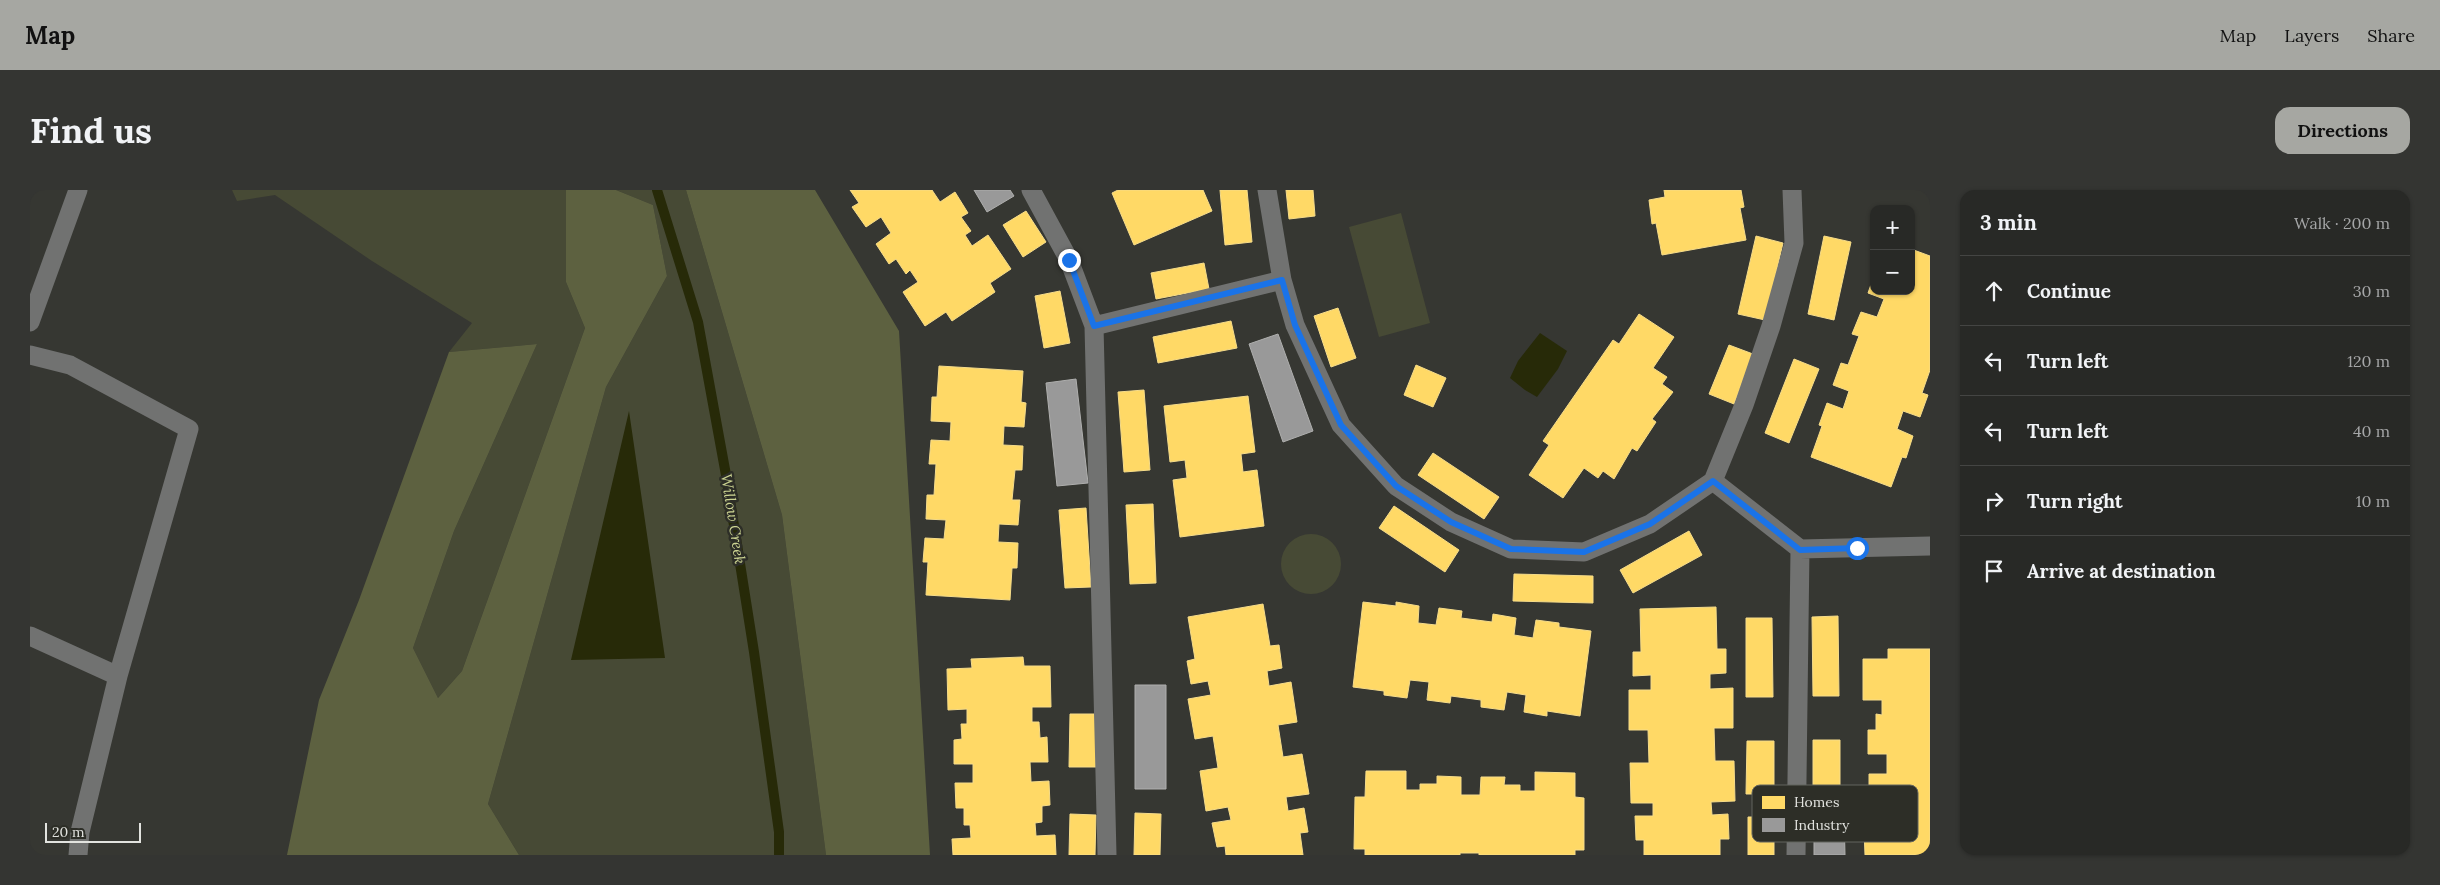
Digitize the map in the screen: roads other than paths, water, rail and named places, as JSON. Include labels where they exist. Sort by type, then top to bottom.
[{"type":"lane","points":[[30,322],[78,190]]},
{"type":"lane","points":[[1031,190],[1069,260],[1094,326],[1107,855]]},
{"type":"lane","points":[[1267,190],[1282,280],[1295,325],[1341,425],[1396,486],[1451,522],[1511,549],[1584,552],[1650,524],[1713,481],[1744,405],[1771,326],[1794,243],[1792,190]]},
{"type":"lane","points":[[1094,326],[1282,280]]},
{"type":"lane","points":[[30,355],[70,365],[189,429],[118,676],[80,832],[78,855]]},
{"type":"lane","points":[[1713,481],[1800,550],[1930,546]]},
{"type":"lane","points":[[1797,785],[1800,550]]},
{"type":"lane","points":[[30,636],[118,676]]},
{"type":"lane","points":[[1796,842],[1796,855]]},
{"type":"waterway","name":"Willow Creek","points":[[657,190],[698,322],[726,475],[754,652],[779,832],[779,855]]}]
